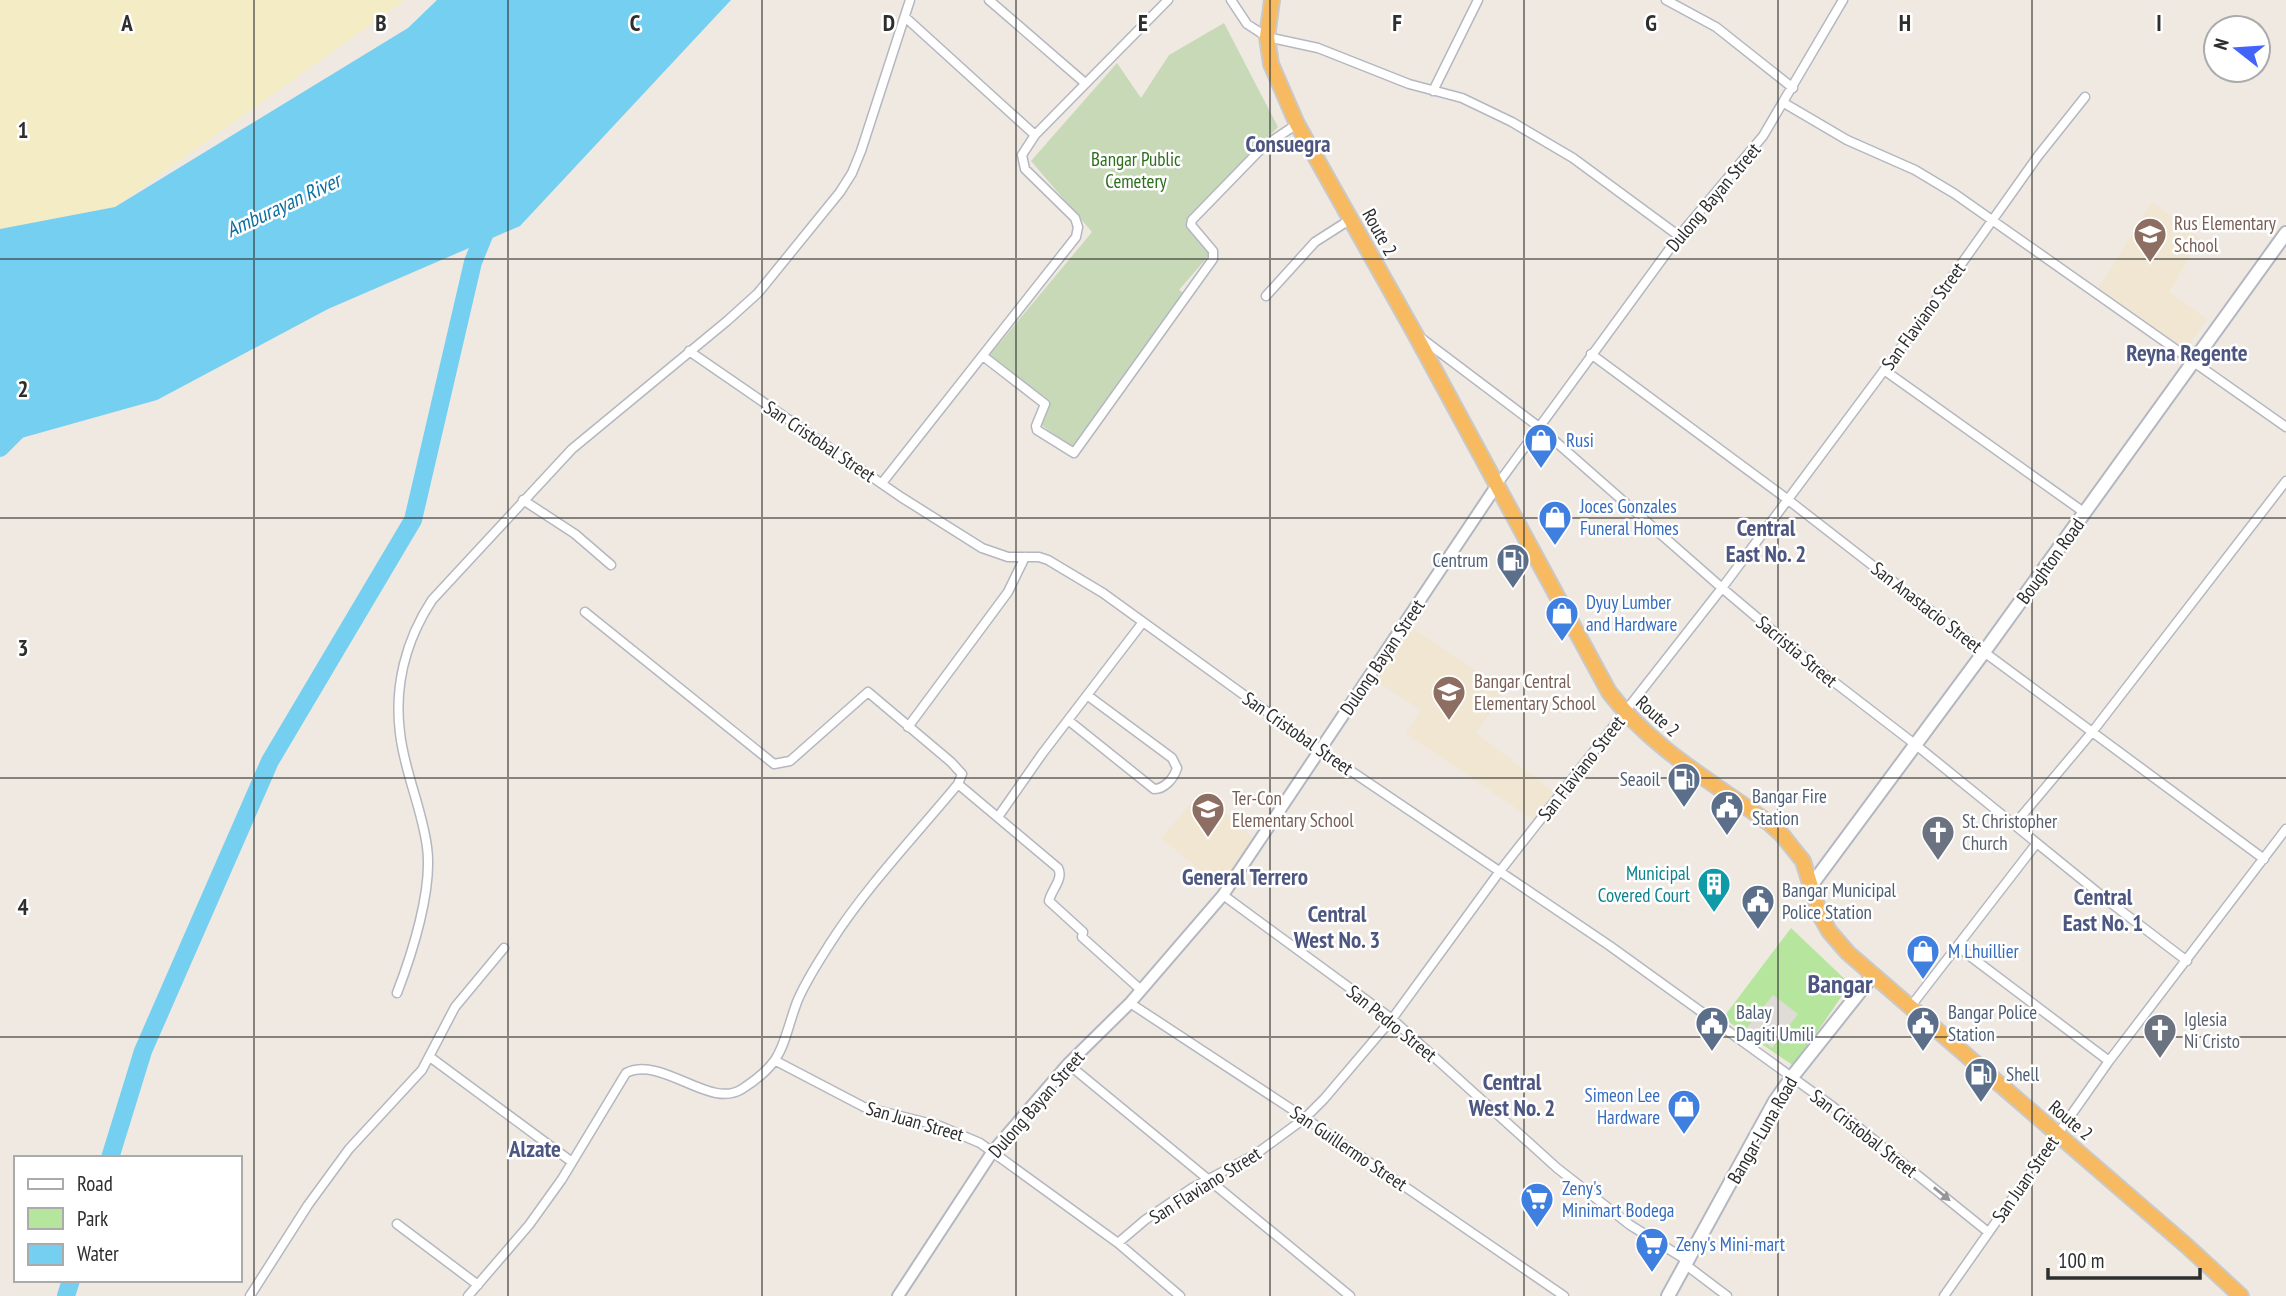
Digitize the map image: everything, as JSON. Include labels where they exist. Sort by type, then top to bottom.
[{"type":"highway","name":"Route 2","points":[[1272,0],[1267,37],[1271,64],[1297,124],[1414,332],[1596,672],[1624,712],[1663,748],[1783,836],[1803,861],[1819,915],[1848,953],[2241,1296]]},
{"type":"main road","name":"Boughton Road","points":[[1810,887],[1984,652],[2286,233]]},
{"type":"main road","name":"Bangar-Luna Road","points":[[1668,1296],[1775,1101],[1873,975]]},
{"type":"street","points":[[397,993],[410,961],[426,882],[428,849],[400,734],[400,679],[408,647],[421,616],[432,600],[572,449],[758,293],[840,192],[861,151],[910,0]]},
{"type":"street","points":[[989,0],[1085,83]]},
{"type":"street","points":[[882,483],[1070,247],[1077,232],[1075,218],[1023,166],[1022,155],[1035,135],[1168,0]]},
{"type":"street","points":[[1231,0],[1247,24],[1267,37],[1318,48],[1433,91],[1470,101],[1522,128],[1573,158],[1679,236]]},
{"type":"street","points":[[1433,91],[1478,0]]},
{"type":"street","points":[[1666,0],[1716,27],[1793,88]]},
{"type":"street","name":"Dulong Bayan Street","points":[[898,1296],[993,1151],[1068,1064],[1130,1003],[1223,895],[1538,427],[1679,236],[1763,136],[1843,0]]},
{"type":"street","points":[[905,18],[1035,135]]},
{"type":"street","name":"San Flaviano Street","points":[[1118,1243],[1146,1220],[1207,1180],[1256,1154],[1305,1118],[1392,1019],[1500,871],[1722,588],[2038,156],[2085,97]]},
{"type":"street","points":[[1784,103],[1847,140],[1933,180],[2286,427]]},
{"type":"street","points":[[983,356],[1045,404],[1036,426],[1037,430],[1074,453],[1213,258],[1213,251],[1191,226],[1192,220],[1263,147],[1297,124]]},
{"type":"street","points":[[1266,296],[1315,242],[1351,219]]},
{"type":"street","name":"Sacristia Street","points":[[1414,332],[1538,427],[1825,675],[2187,961]]},
{"type":"street","name":"San Cristobal Street","points":[[689,351],[982,548],[1008,557],[1040,557],[1060,566],[1143,622],[1320,750],[1610,946],[1762,1058],[1792,1077],[1989,1231]]},
{"type":"street","name":"San Anastacio Street","points":[[1591,354],[1787,499],[1984,652],[2264,859]]},
{"type":"street","points":[[1884,370],[2085,513]]},
{"type":"street","points":[[2014,825],[2093,731],[2286,481]]},
{"type":"street","points":[[523,500],[575,534],[611,565]]},
{"type":"street","points":[[908,727],[1008,592],[1025,557]]},
{"type":"street","points":[[468,1296],[529,1226],[626,1073],[646,1068],[726,1093],[742,1090],[776,1061],[786,1042],[798,1001],[832,940],[877,881],[958,785],[962,774],[874,695],[867,692],[790,761],[774,764],[585,612]]},
{"type":"street","points":[[998,817],[1143,622]]},
{"type":"street","points":[[1068,720],[1154,789],[1162,788],[1175,775],[1177,768],[1172,758],[1087,695]]},
{"type":"street","points":[[958,785],[1058,868],[1059,879],[1049,901],[1083,932],[1082,937],[1141,990]]},
{"type":"street","name":"San Juan Street","points":[[1944,1296],[2109,1061],[2286,829]]},
{"type":"street","points":[[1911,1006],[2036,844]]},
{"type":"street","name":"San Pedro Street","points":[[1223,895],[1392,1019],[1557,1168],[1630,1224],[1687,1263],[1727,1296]]},
{"type":"street","points":[[1958,947],[2109,1061]]},
{"type":"street","points":[[250,1296],[308,1205],[349,1149],[411,1084],[430,1057],[455,1007],[504,948]]},
{"type":"street","name":"San Guillermo Street","points":[[1130,1003],[1305,1118],[1564,1296]]},
{"type":"street","points":[[430,1057],[572,1162]]},
{"type":"street","name":"San Juan Street","points":[[776,1061],[864,1107],[951,1129],[970,1137],[1118,1243],[1180,1296]]},
{"type":"street","points":[[1068,1064],[1350,1296]]},
{"type":"street","points":[[397,1224],[478,1285]]},
{"type":"shaded area","name":"Rus Elementary School","points":[[2152,202],[2201,239],[2169,292],[2207,319],[2186,349],[2098,289]]},
{"type":"shaded area","name":"Bangar Central Elementary School","points":[[1408,625],[1505,690],[1476,733],[1554,792],[1534,820],[1406,734],[1421,710],[1372,678]]},
{"type":"shaded area","name":"Ter-Con Elementary School","points":[[1202,791],[1254,840],[1222,888],[1161,838]]},
{"type":"shaded area","points":[[1773,995],[1798,1014],[1772,1048],[1747,1028]]},
{"type":"green space","name":"Bangar Public Cemetery","points":[[1224,23],[1278,127],[1186,223],[1211,253],[1179,290],[1184,293],[1074,449],[1040,424],[1049,401],[988,357],[1092,232],[1031,161],[1117,63],[1141,98],[1169,55]]},
{"type":"green space","points":[[1791,928],[1850,984],[1794,1066],[1723,1018]]},
{"type":"sand","points":[[0,0],[405,0],[115,207],[0,229]]},
{"type":"water","points":[[437,0],[731,0],[520,226],[328,309],[157,400],[0,444],[0,229],[115,207],[408,28]]},
{"type":"waterway","points":[[111,1156],[143,1051],[270,761],[413,520],[473,262],[489,223]]},
{"type":"waterway","name":"Amburayan River","points":[[0,448],[22,426]]},
{"type":"waterway","points":[[66,1296],[70,1282]]},
{"type":"place","name":"Rus Elementary School","points":[[2150,264]]},
{"type":"place","name":"Rusi","points":[[1541,470]]},
{"type":"place","name":"Joces Gonzales Funeral Homes","points":[[1555,547]]},
{"type":"place","name":"Centrum","points":[[1513,590]]},
{"type":"place","name":"Dyuy Lumber and Hardware","points":[[1562,643]]},
{"type":"place","name":"Bangar Central Elementary School","points":[[1449,722]]},
{"type":"place","name":"Seaoil","points":[[1684,809]]},
{"type":"place","name":"Bangar Fire Station","points":[[1727,837]]},
{"type":"place","name":"Ter-Con Elementary School","points":[[1208,839]]},
{"type":"place","name":"St. Christopher Church","points":[[1938,862]]},
{"type":"place","name":"Municipal Covered Court","points":[[1714,914]]},
{"type":"place","name":"Bangar Municipal Police Station","points":[[1758,931]]},
{"type":"place","name":"M Lhuillier","points":[[1923,981]]},
{"type":"place","name":"Balay Dagiti Umili","points":[[1712,1053]]},
{"type":"place","name":"Bangar Police Station","points":[[1923,1053]]},
{"type":"place","name":"Iglesia Ni Cristo","points":[[2160,1060]]},
{"type":"place","name":"Shell","points":[[1981,1104]]},
{"type":"place","name":"Simeon Lee Hardware","points":[[1684,1136]]},
{"type":"place","name":"Zeny's Minimart Bodega","points":[[1537,1229]]},
{"type":"place","name":"Zeny's Mini-mart","points":[[1652,1274]]},
{"type":"district","name":"Consuegra","points":[[1288,143]]},
{"type":"district","name":"Reyna Regente","points":[[2187,352]]},
{"type":"district","name":"Central East No. 2","points":[[1766,540]]},
{"type":"district","name":"General Terrero","points":[[1245,876]]},
{"type":"district","name":"Central East No. 1","points":[[2103,909]]},
{"type":"district","name":"Central West No. 3","points":[[1337,926]]},
{"type":"district","name":"Bangar","points":[[1840,983]]},
{"type":"district","name":"Central West No. 2","points":[[1512,1094]]},
{"type":"district","name":"Alzate","points":[[535,1148]]}]
